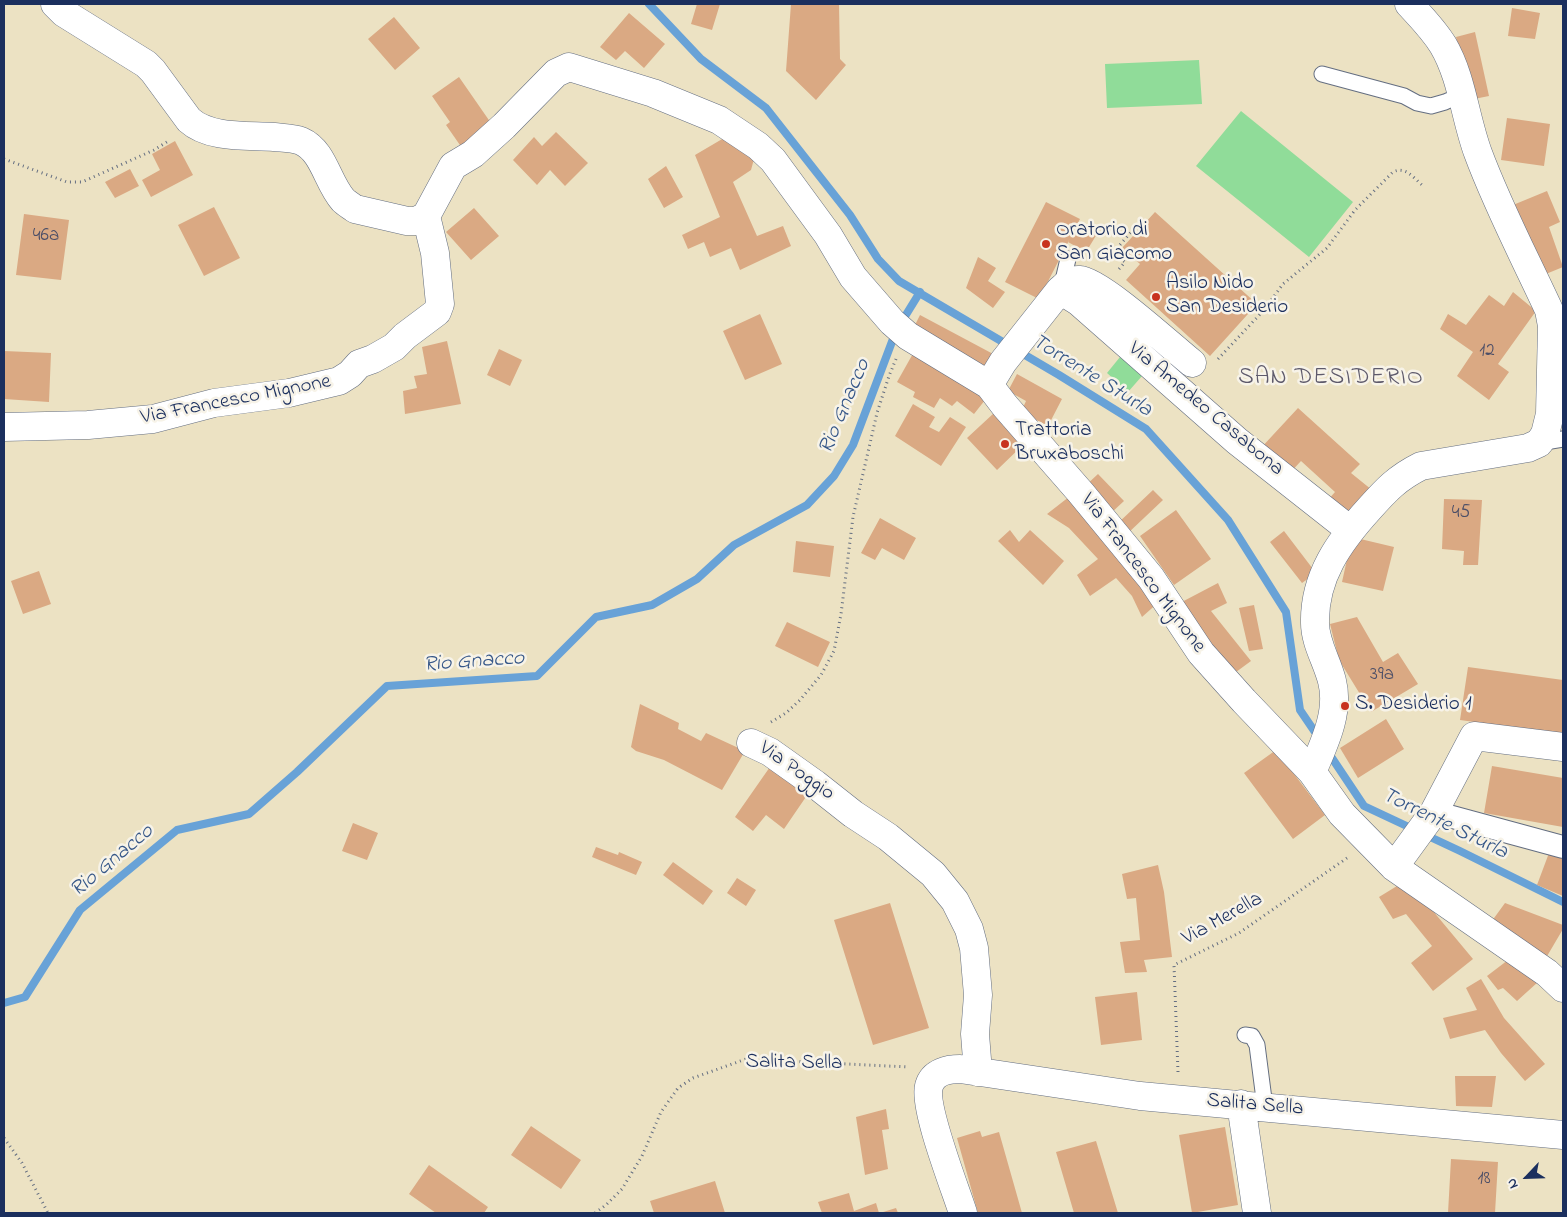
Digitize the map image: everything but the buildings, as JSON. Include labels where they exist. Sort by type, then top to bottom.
[{"type":"street","points":[[54,4],[64,13],[146,64],[189,120],[197,127],[226,134],[291,138],[300,141],[314,152],[343,200],[355,208],[407,221],[426,216]]},
{"type":"street","points":[[1315,765],[1329,730],[1334,705],[1334,693],[1332,680],[1318,641],[1315,625],[1315,608],[1319,588],[1334,552],[1350,530],[1393,483],[1421,466],[1528,448],[1551,441],[1545,434],[1550,414],[1551,320],[1549,310],[1490,184],[1478,152],[1454,70],[1444,46],[1409,4]]},
{"type":"street","name":"Via Francesco Mignone","points":[[4,427],[88,425],[153,419],[214,403],[289,393],[339,382],[359,364],[373,359],[394,347],[436,312],[440,304],[435,253],[426,216],[453,166],[473,154],[504,126],[556,73],[569,67],[653,93],[719,120],[776,156],[853,277],[900,329],[989,385],[1151,578],[1201,653],[1244,701],[1315,765],[1342,814],[1547,973],[1563,988]]},
{"type":"street","name":"Via Amedeo Casabona","points":[[989,385],[1003,362],[1060,290],[1069,282],[1079,280],[1101,289],[1205,361]]},
{"type":"street","name":"Via Amedeo Casabona","points":[[1060,290],[1079,302],[1237,441],[1350,530]]},
{"type":"street","points":[[1400,858],[1429,817],[1474,736],[1563,747]]},
{"type":"street","name":"Via Poggio","points":[[751,743],[778,758],[853,814],[888,837],[933,874],[956,901],[969,929],[974,948],[978,995],[975,1034],[978,1072]]},
{"type":"street","points":[[1429,817],[1563,847]]},
{"type":"street","points":[[948,1069],[935,1077],[929,1085],[928,1100],[962,1213]]},
{"type":"street","name":"Salita Sella","points":[[948,1069],[1140,1096],[1563,1135]]},
{"type":"street","points":[[1253,1106],[1257,1213]]},
{"type":"lane","points":[[1322,74],[1404,96],[1417,103],[1431,106],[1461,95]]},
{"type":"lane","points":[[1060,290],[1068,259]]},
{"type":"lane","points":[[1245,1035],[1252,1036],[1257,1045],[1253,1106]]},
{"type":"path","points":[[4,160],[67,182],[82,182],[154,150],[173,138],[197,127]]},
{"type":"path","points":[[1205,361],[1264,310],[1283,284],[1327,248],[1355,210],[1393,172],[1404,170],[1422,185]]},
{"type":"path","points":[[1101,289],[1125,262],[1112,253],[1131,232]]},
{"type":"path","name":"Via Poggio","points":[[751,743],[772,721],[786,713],[800,700],[821,675],[834,652],[841,614],[853,517],[877,413],[889,376],[900,329]]},
{"type":"path","name":"Via Merella","points":[[1178,1081],[1174,965],[1239,933],[1353,854]]},
{"type":"path","name":"Salita Sella","points":[[595,1213],[622,1189],[642,1156],[662,1112],[678,1088],[693,1078],[746,1060],[948,1069]]},
{"type":"path","points":[[4,1138],[22,1163],[48,1213]]},
{"type":"green space","points":[[1199,60],[1202,104],[1107,108],[1105,64]]},
{"type":"green space","points":[[1241,111],[1353,202],[1309,257],[1196,166]]},
{"type":"green space","points":[[1120,357],[1142,376],[1128,392],[1107,373]]},
{"type":"waterway","name":"Torrente Sturla","points":[[649,4],[701,59],[766,108],[850,215],[878,259],[899,281],[1059,375],[1146,429],[1228,520],[1286,612],[1300,710],[1319,738]]},
{"type":"waterway","name":"Rio Gnacco","points":[[4,1003],[25,997],[80,910],[177,830],[249,814],[297,772],[387,686],[537,676],[596,617],[652,605],[697,579],[734,545],[807,505],[834,476],[853,445],[896,331],[920,292]]},
{"type":"waterway","name":"Torrente Sturla","points":[[1328,752],[1364,806],[1563,902]]},
{"type":"place","name":"Oratorio di San Giacomo","points":[[1046,244]]},
{"type":"place","name":"Asilo Nido San Desiderio","points":[[1156,297]]},
{"type":"place","name":"Trattoria Bruxaboschi","points":[[1005,444]]},
{"type":"place","name":"S. Desiderio 1","points":[[1345,706]]},
{"type":"district","name":"SAN DESIDERIO","points":[[1331,379]]}]
